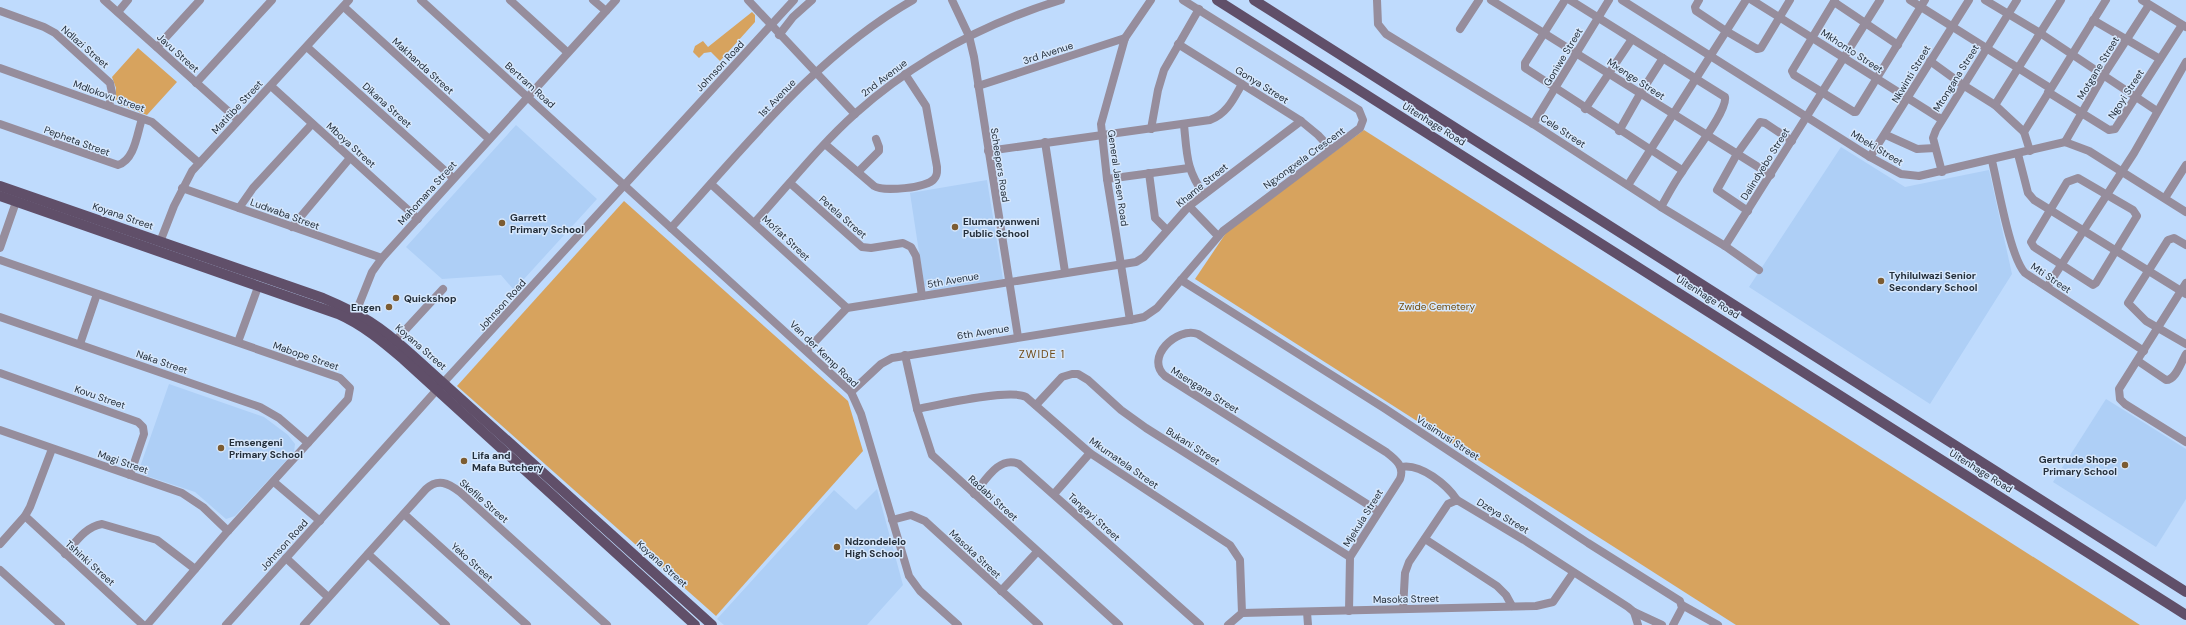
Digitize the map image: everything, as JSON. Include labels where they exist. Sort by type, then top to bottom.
[{"type":"main road","name":"Uitenhage Road","points":[[1216,0],[2186,615]]},
{"type":"main road","name":"Uitenhage Road","points":[[1254,0],[2186,592]]},
{"type":"main road","name":"Koyana Street","points":[[0,186],[315,296],[356,312],[396,340],[712,625]]},
{"type":"main road","points":[[0,196],[354,322],[384,343],[695,625]]},
{"type":"street","name":"Javu Street","points":[[104,0],[238,120]]},
{"type":"street","points":[[118,12],[128,0]]},
{"type":"street","points":[[157,47],[200,0]]},
{"type":"street","points":[[196,83],[272,0]]},
{"type":"street","name":"Matitibe Street","points":[[160,242],[182,188],[199,163],[349,0]]},
{"type":"street","name":"Bertram Road","points":[[421,0],[624,185]]},
{"type":"street","points":[[510,0],[567,52]]},
{"type":"street","points":[[593,0],[606,11]]},
{"type":"street","name":"Mahomana Street","points":[[356,312],[372,272],[382,258],[567,52],[616,0]]},
{"type":"street","points":[[748,0],[779,35],[855,114]]},
{"type":"street","name":"Johnson Road","points":[[226,625],[443,383],[794,0]]},
{"type":"street","points":[[779,35],[794,17],[812,0]]},
{"type":"street","name":"1st Avenue","points":[[671,228],[815,72],[862,33],[913,0]]},
{"type":"street","name":"Scheepers Road","points":[[952,0],[969,36],[1018,337]]},
{"type":"street","name":"2nd Avenue","points":[[755,222],[825,144],[855,114],[904,74],[969,36],[1011,17],[1062,0]]},
{"type":"street","name":"General Jansen Road","points":[[1130,320],[1107,179],[1101,134],[1102,116],[1125,38],[1151,0]]},
{"type":"street","name":"Ngxongxela Crescent","points":[[1130,320],[1144,317],[1153,312],[1218,236],[1360,128],[1363,120],[1359,110],[1183,0]]},
{"type":"street","name":"Cele Street","points":[[1377,0],[1378,24],[1386,34],[1533,124],[1661,207],[1725,246],[1759,270]]},
{"type":"street","points":[[1460,29],[1478,0]]},
{"type":"street","name":"Mxenge Street","points":[[1491,0],[1543,33],[1577,52],[1640,94],[1771,175]]},
{"type":"street","points":[[1564,0],[1524,65],[1527,71],[1682,170]]},
{"type":"street","points":[[1570,0],[1723,95],[1725,99],[1707,136],[1682,170],[1661,207]]},
{"type":"street","name":"Goniwe Street","points":[[1533,124],[1609,0]]},
{"type":"street","name":"Mbeki Street","points":[[1622,0],[1889,169],[1909,177],[1942,172],[2065,142]]},
{"type":"street","points":[[1699,0],[1695,10],[1726,32],[1756,49],[1759,49],[1790,0]]},
{"type":"street","points":[[1628,185],[1746,0]]},
{"type":"street","name":"Mkhonto Street","points":[[1752,0],[1812,36],[1941,119]]},
{"type":"street","name":"Dalindyebo Street","points":[[1725,246],[1880,0]]},
{"type":"street","name":"Ngoyi Street","points":[[1910,0],[1923,3],[1952,25],[2018,68],[2082,113],[2112,130],[2117,127],[2160,59],[2184,26]]},
{"type":"street","name":"Nkwinti Street","points":[[1870,157],[1909,99],[1930,61],[1969,0]]},
{"type":"street","points":[[1985,0],[2040,33],[2157,111]]},
{"type":"street","name":"Mtongana Street","points":[[1942,172],[1933,138],[1941,119],[2016,0]]},
{"type":"street","points":[[1995,106],[2061,0]]},
{"type":"street","points":[[2024,132],[2106,0]]},
{"type":"street","points":[[1898,44],[1834,1],[1792,71],[1794,75],[1855,112],[1878,79],[1923,3]]},
{"type":"street","points":[[2146,2],[2184,26]]},
{"type":"street","name":"Motgane Street","points":[[2065,142],[2103,76],[2126,40],[2146,2]]},
{"type":"street","name":"Makhanda Street","points":[[344,7],[489,139]]},
{"type":"street","points":[[1151,129],[1161,79],[1178,44],[1199,9]]},
{"type":"street","name":"Ndlazi Street","points":[[0,11],[44,27],[55,33],[110,84],[112,93],[109,106]]},
{"type":"street","points":[[2093,20],[2160,59]]},
{"type":"street","name":"3rd Avenue","points":[[978,86],[1125,38]]},
{"type":"street","points":[[1585,109],[1632,39]]},
{"type":"street","name":"Gonya Street","points":[[1178,44],[1301,121],[1331,149]]},
{"type":"street","name":"Dikana Street","points":[[307,47],[453,178]]},
{"type":"street","points":[[1620,131],[1640,94],[1663,58]]},
{"type":"street","points":[[1930,61],[1995,106],[2024,132],[2030,151]]},
{"type":"street","points":[[2047,287],[2121,172],[2186,62]]},
{"type":"street","name":"Mdlokovu Street","points":[[0,68],[142,118],[162,130],[199,163]]},
{"type":"street","points":[[825,144],[874,186],[886,190],[927,184],[936,177],[937,167],[926,106],[904,74]]},
{"type":"street","points":[[988,151],[1101,134],[1184,125],[1216,118],[1229,106],[1242,84]]},
{"type":"street","name":"Mboya Street","points":[[271,86],[418,219]]},
{"type":"street","name":"Pepheta Street","points":[[0,124],[118,165],[126,162],[130,156],[142,118]]},
{"type":"street","name":"Khame Street","points":[[1120,264],[1132,263],[1144,257],[1189,206],[1301,121]]},
{"type":"street","points":[[1748,211],[1717,190],[1737,154],[1760,122],[1765,123],[1792,141]]},
{"type":"street","points":[[240,208],[253,188],[312,124]]},
{"type":"street","points":[[1184,125],[1189,168],[1194,180],[1204,194]]},
{"type":"street","points":[[1886,135],[1917,149],[1935,148]]},
{"type":"street","points":[[858,172],[879,152],[880,147],[876,139]]},
{"type":"street","points":[[1045,142],[1065,272]]},
{"type":"street","points":[[2065,142],[2089,151],[2186,212]]},
{"type":"street","points":[[2018,154],[2028,192],[2034,200],[2184,292]]},
{"type":"street","points":[[292,227],[350,158]]},
{"type":"street","name":"Mti Street","points":[[1992,160],[2017,262],[2024,273],[2144,352]]},
{"type":"street","points":[[2165,198],[2186,165]]},
{"type":"street","points":[[1107,179],[1189,168]]},
{"type":"street","points":[[1149,173],[1155,218],[1167,230]]},
{"type":"street","points":[[2074,178],[2082,180],[2133,210],[2137,216],[2096,283],[2093,285],[2034,247],[2031,242],[2050,209],[2067,182],[2074,178]]},
{"type":"street","name":"Petela Street","points":[[790,183],[862,247],[871,248],[903,243],[911,247],[916,256],[922,296]]},
{"type":"street","name":"Moffat Street","points":[[711,184],[755,222],[847,308]]},
{"type":"street","name":"Van der Kemp Road","points":[[624,185],[807,350],[851,392],[861,414],[906,569],[913,582],[958,625]]},
{"type":"street","name":"Ludwaba Street","points":[[182,188],[382,258]]},
{"type":"street","points":[[0,248],[16,202]]},
{"type":"street","points":[[1189,206],[1218,236]]},
{"type":"street","points":[[2186,245],[2174,238],[2168,240],[2128,303],[2146,321],[2186,344]]},
{"type":"street","name":"Mabope Street","points":[[0,260],[340,378],[348,385],[350,395],[348,399],[228,531],[147,625]]},
{"type":"street","name":"5th Avenue","points":[[847,308],[1120,264]]},
{"type":"street","name":"Vusimusi Street","points":[[1181,280],[1384,408],[1682,605],[1718,625]]},
{"type":"street","points":[[2186,283],[2184,292],[2158,328],[2119,390],[2122,402],[2186,442]]},
{"type":"street","points":[[238,342],[258,287]]},
{"type":"street","points":[[396,340],[443,289]]},
{"type":"street","points":[[80,344],[97,294]]},
{"type":"street","points":[[807,350],[847,308]]},
{"type":"street","name":"Naka Street","points":[[0,317],[260,407],[279,418],[308,443]]},
{"type":"street","name":"6th Avenue","points":[[851,392],[886,361],[905,355],[1130,320]]},
{"type":"street","name":"Msengana Street","points":[[1378,511],[1165,376],[1158,369],[1157,359],[1175,337],[1181,333],[1187,332],[1198,334],[1386,452],[1400,465]]},
{"type":"street","points":[[2138,361],[2166,380],[2169,380],[2173,377],[2186,354]]},
{"type":"street","name":"Radabi Street","points":[[905,355],[917,409],[932,455],[1118,625]]},
{"type":"street","name":"Kovu Street","points":[[0,373],[138,422],[143,427],[144,434],[130,475]]},
{"type":"street","name":"Bukani Street","points":[[1036,405],[1062,377],[1072,374],[1083,376],[1121,410],[1146,428],[1350,557]]},
{"type":"street","name":"Mkumatela Street","points":[[917,409],[1011,394],[1022,395],[1036,405],[1090,453],[1230,545],[1240,560],[1242,613]]},
{"type":"street","name":"Magi Street","points":[[0,430],[130,475],[191,498],[228,531]]},
{"type":"street","points":[[0,544],[25,516],[52,449]]},
{"type":"street","points":[[1054,494],[1090,453]]},
{"type":"street","name":"Tangayi Street","points":[[974,494],[999,465],[1009,461],[1024,468],[1200,625]]},
{"type":"street","name":"Mjekula Street","points":[[1349,611],[1350,557],[1378,511],[1400,479],[1400,465]]},
{"type":"street","name":"Dzeya Street","points":[[1400,465],[1421,470],[1451,491],[1457,500],[1524,540],[1573,573],[1612,596],[1634,612],[1662,625]]},
{"type":"street","points":[[274,482],[320,521]]},
{"type":"street","name":"Skefile Street","points":[[304,625],[426,489],[433,483],[446,483],[452,486],[607,625]]},
{"type":"street","points":[[1403,609],[1405,573],[1409,562],[1448,504],[1457,500]]},
{"type":"street","name":"Yeko Street","points":[[404,514],[527,625]]},
{"type":"street","name":"Masoka Street","points":[[892,520],[911,515],[919,517],[1038,625]]},
{"type":"street","name":"Tshinki Street","points":[[25,516],[143,625]]},
{"type":"street","points":[[65,554],[86,531],[96,525],[102,524],[157,540],[195,569]]},
{"type":"street","points":[[1425,539],[1497,586],[1506,595],[1512,606]]},
{"type":"street","points":[[1001,591],[1037,552]]},
{"type":"street","points":[[368,554],[446,625]]},
{"type":"street","points":[[286,558],[328,597]]},
{"type":"street","points":[[0,570],[61,625]]},
{"type":"street","name":"Masoka Street","points":[[1242,613],[1536,606],[1553,602],[1573,573]]},
{"type":"street","points":[[1673,625],[1682,605]]},
{"type":"street","points":[[1308,612],[1308,625]]},
{"type":"street","points":[[1634,612],[1638,625]]},
{"type":"street","points":[[1228,625],[1242,613]]},
{"type":"shaded area","name":"Garrett Primary School","points":[[516,125],[597,199],[514,290],[501,275],[442,279],[406,247]]},
{"type":"shaded area","name":"Tyhilulwazi Senior Secondary School","points":[[1841,147],[1905,187],[1989,170],[2012,274],[1930,404],[1749,287]]},
{"type":"shaded area","points":[[987,180],[1003,279],[931,291],[924,285],[910,193]]},
{"type":"shaded area","name":"Emsengeni Primary School","points":[[169,384],[264,417],[288,435],[295,444],[294,452],[235,516],[226,519],[195,492],[144,475],[140,467]]},
{"type":"shaded area","name":"Gertrude Shope Primary School","points":[[2106,399],[2186,449],[2186,499],[2156,547],[2053,482]]},
{"type":"shaded area","name":"Ndzondelelo High School","points":[[877,489],[903,585],[867,625],[724,625],[717,619],[834,490],[856,510]]},
{"type":"green space","points":[[752,12],[755,15],[755,22],[720,61],[711,52],[704,53],[699,58],[693,52],[695,46],[703,41],[708,47]]},
{"type":"green space","points":[[138,48],[177,82],[147,115],[120,105],[115,99],[116,88],[112,77]]},
{"type":"green space","name":"Zwide Cemetery","points":[[1364,130],[2140,625],[1736,625],[1195,279],[1228,230]]},
{"type":"green space","points":[[624,201],[848,401],[863,451],[716,616],[457,386]]},
{"type":"place","name":"Garrett Primary School","points":[[502,223]]},
{"type":"place","name":"Elumanyanweni Public School","points":[[955,227]]},
{"type":"place","name":"Tyhilulwazi Senior Secondary School","points":[[1881,281]]},
{"type":"place","name":"Quickshop","points":[[396,298]]},
{"type":"place","name":"Engen","points":[[389,307]]},
{"type":"place","name":"Emsengeni Primary School","points":[[221,448]]},
{"type":"place","name":"Lifa and Mafa Butchery","points":[[464,461]]},
{"type":"place","name":"Gertrude Shope Primary School","points":[[2125,465]]},
{"type":"place","name":"Ndzondelelo High School","points":[[837,547]]},
{"type":"district","name":"ZWIDE 1","points":[[1042,354]]}]
